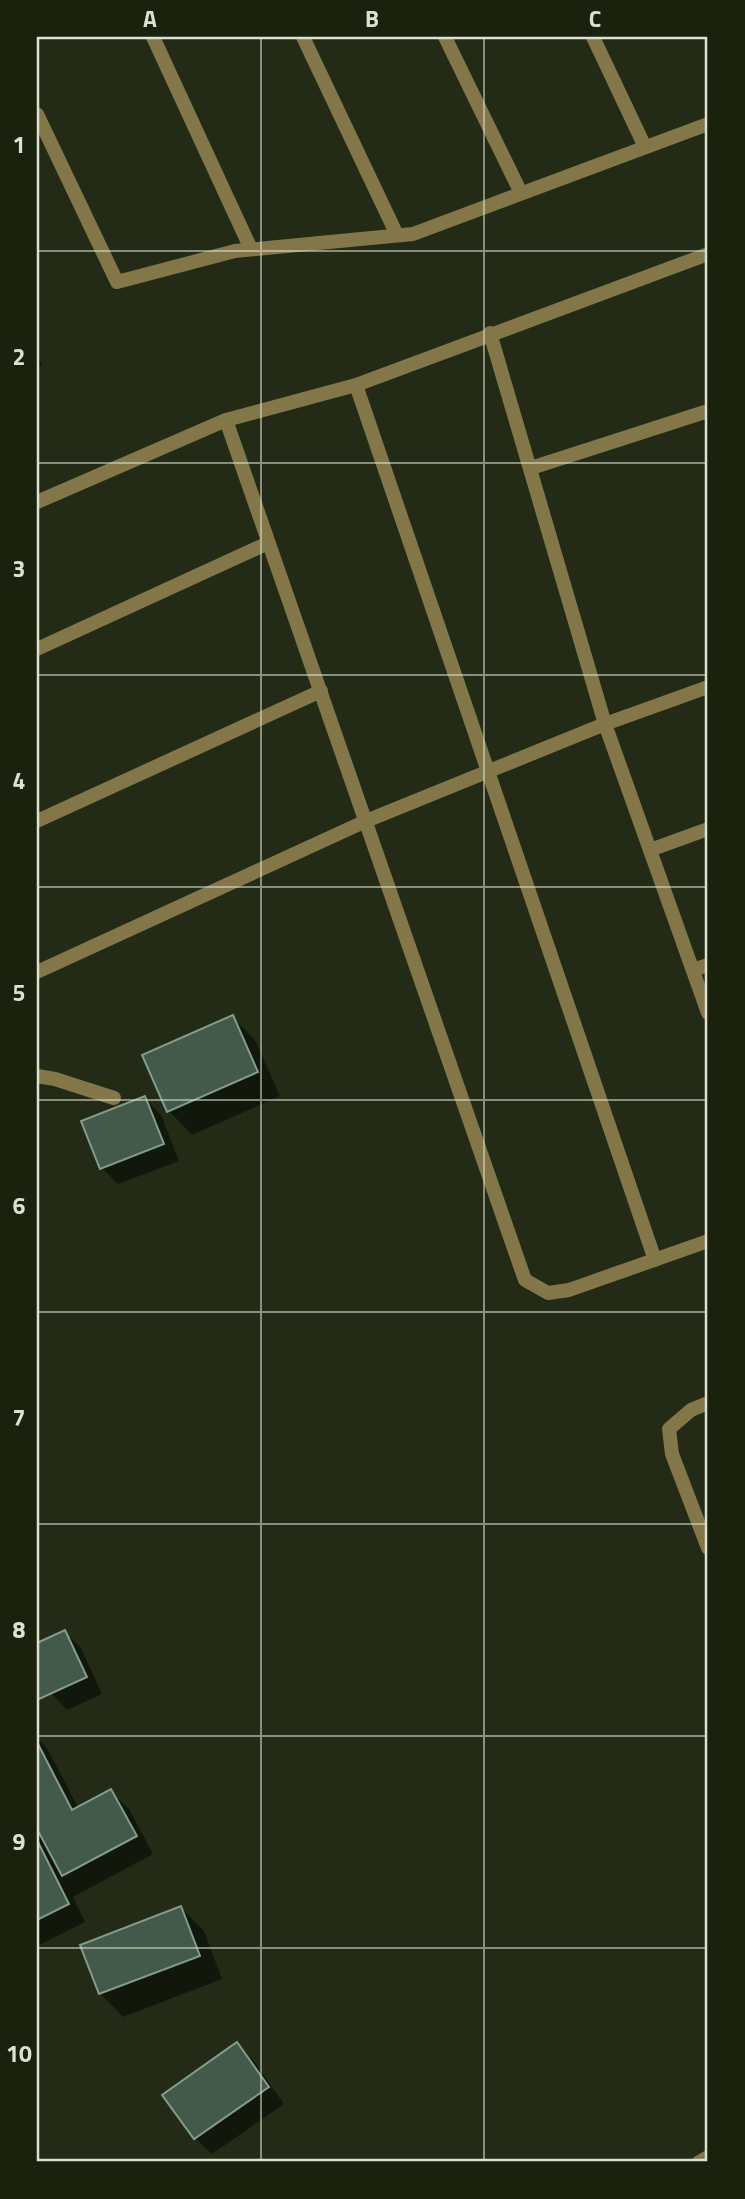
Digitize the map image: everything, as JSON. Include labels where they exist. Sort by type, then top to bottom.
[{"type":"street","points":[[153,37],[251,249]]},
{"type":"street","points":[[303,37],[397,235]]},
{"type":"street","points":[[445,37],[521,193]]},
{"type":"street","points":[[593,37],[645,147]]},
{"type":"street","points":[[37,114],[117,282],[235,251],[412,234],[708,124]]},
{"type":"street","points":[[37,502],[226,420],[356,384],[708,254]]},
{"type":"street","points":[[490,333],[605,724],[708,1013]]},
{"type":"street","points":[[356,384],[655,1260]]},
{"type":"street","points":[[531,468],[708,411]]},
{"type":"street","points":[[226,420],[525,1280],[548,1293],[569,1290],[708,1241]]},
{"type":"street","points":[[37,649],[268,543]]},
{"type":"street","points":[[37,972],[366,821],[605,724],[708,687]]},
{"type":"street","points":[[37,821],[321,691]]},
{"type":"street","points":[[650,850],[708,830]]},
{"type":"street","points":[[693,970],[708,965]]},
{"type":"street","points":[[37,1076],[114,1098]]},
{"type":"street","points":[[708,1403],[691,1409],[669,1429],[671,1454],[708,1548]]},
{"type":"street","points":[[699,2162],[708,2157]]},
{"type":"building","points":[[233,1015],[258,1072],[167,1112],[142,1055]]},
{"type":"building","points":[[145,1096],[164,1144],[100,1169],[81,1121]]},
{"type":"building","points":[[65,1630],[87,1677],[37,1700],[37,1643]]},
{"type":"building","points":[[37,1742],[72,1810],[111,1789],[137,1836],[62,1876],[37,1829]]},
{"type":"building","points":[[37,1840],[69,1904],[37,1920]]},
{"type":"building","points":[[181,1906],[200,1956],[99,1994],[80,1945]]},
{"type":"building","points":[[237,2042],[269,2087],[194,2139],[162,2095]]}]
